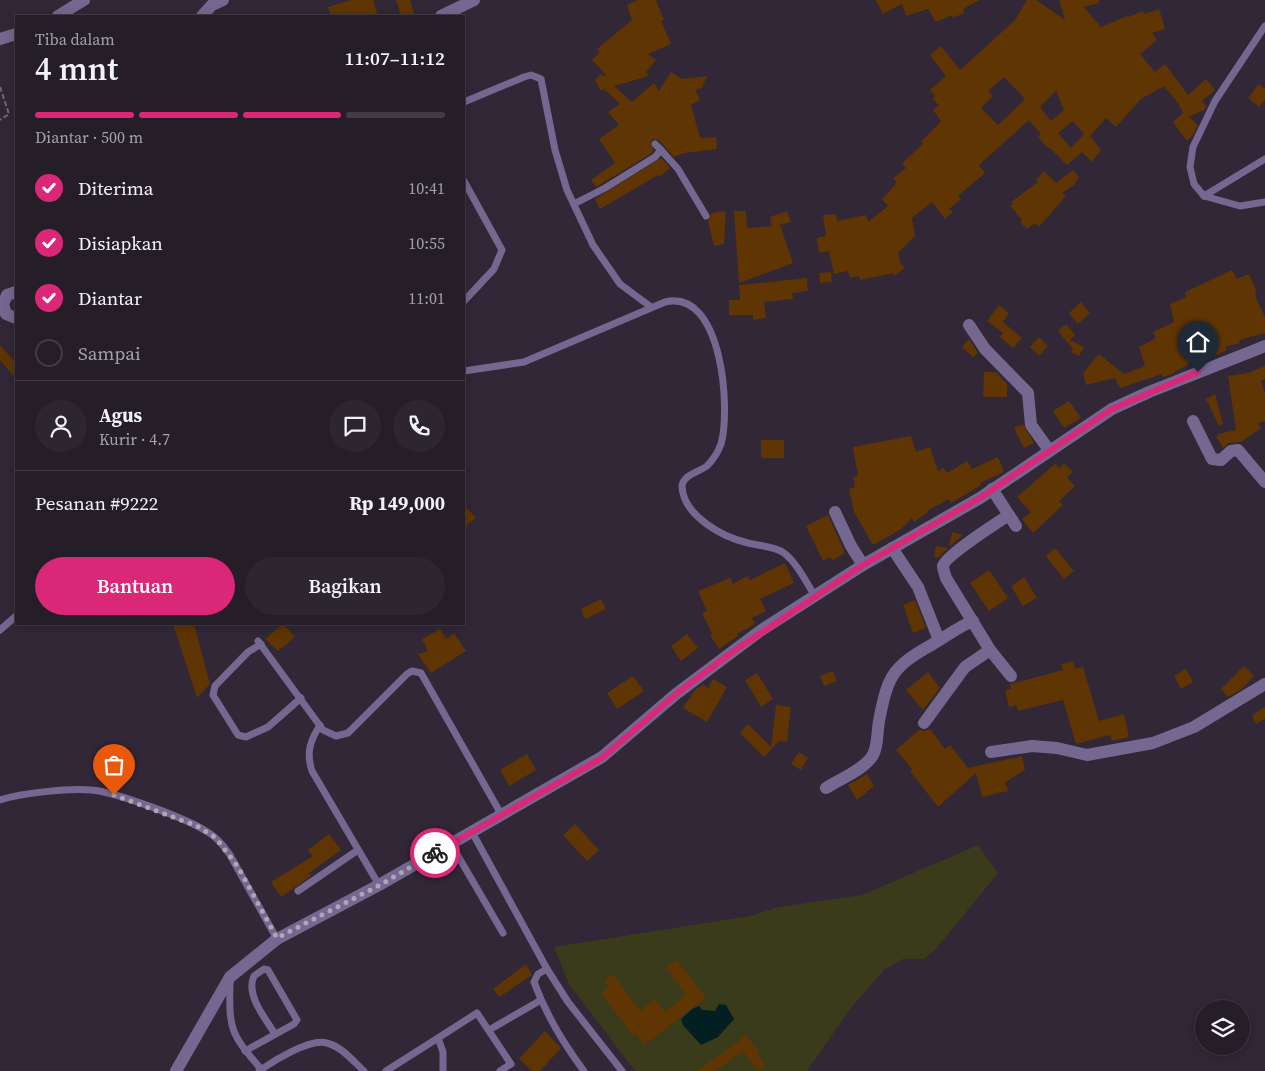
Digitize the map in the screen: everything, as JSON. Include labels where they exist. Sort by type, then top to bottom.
[{"type":"street","points":[[60,15],[84,0]]},
{"type":"street","points":[[203,15],[212,5],[223,0]]},
{"type":"street","points":[[443,15],[474,0]]},
{"type":"street","points":[[0,39],[15,34]]},
{"type":"street","points":[[8,317],[3,304],[4,299],[7,295],[15,292]]},
{"type":"street","points":[[970,325],[985,349],[1028,393],[1031,425],[1049,450]]},
{"type":"street","points":[[176,1071],[230,978],[277,938],[380,885],[501,814],[602,758],[676,694],[723,658],[863,565],[992,490],[1049,450],[1125,402],[1265,346]]},
{"type":"street","points":[[1193,421],[1212,459],[1221,460],[1231,451],[1238,450],[1265,482]]},
{"type":"street","points":[[992,490],[1016,526]]},
{"type":"street","points":[[835,512],[851,546],[863,565]]},
{"type":"street","points":[[1009,515],[955,554],[943,566],[946,578],[990,650],[1012,676]]},
{"type":"street","points":[[892,548],[918,587],[939,640]]},
{"type":"street","points":[[826,788],[870,760],[873,755],[885,694],[894,674],[909,656],[939,640],[957,627],[973,621]]},
{"type":"street","points":[[924,723],[965,668],[990,650]]},
{"type":"street","points":[[991,752],[1032,746],[1057,748],[1087,755],[1154,743],[1187,730],[1265,684]]},
{"type":"lane","points":[[1265,26],[1215,102],[1192,147],[1190,167],[1191,177],[1198,191],[1204,196],[1240,206],[1265,202]]},
{"type":"lane","points":[[465,102],[524,77],[531,75],[541,79],[555,150],[574,204],[593,245],[620,284],[651,307]]},
{"type":"lane","points":[[655,144],[678,169],[706,216]]},
{"type":"lane","points":[[574,204],[605,188],[655,157],[661,150]]},
{"type":"lane","points":[[1204,196],[1265,159]]},
{"type":"lane","points":[[465,183],[502,250],[494,269],[465,300]]},
{"type":"lane","points":[[465,372],[524,362],[651,307],[675,300],[683,301],[697,309],[712,339],[720,361],[724,395],[721,444],[716,455],[706,467],[684,480],[682,485],[686,502],[697,516],[726,534],[747,543],[778,549],[784,553],[794,564],[815,596]]},
{"type":"lane","points":[[0,630],[15,617]]},
{"type":"lane","points":[[301,698],[268,727],[246,737],[238,735],[213,695],[215,686],[260,642],[301,698],[320,725],[332,736],[344,736],[407,674],[417,671],[424,677],[501,814]]},
{"type":"lane","points":[[320,725],[311,739],[309,750],[310,765],[380,885]]},
{"type":"lane","points":[[0,800],[22,795],[90,790],[127,799],[202,829],[216,838],[230,855],[277,938]]},
{"type":"lane","points":[[472,832],[547,969],[568,1002],[622,1071]]},
{"type":"lane","points":[[451,844],[503,933]]},
{"type":"lane","points":[[298,891],[358,850]]},
{"type":"lane","points":[[245,1051],[294,1024],[297,1017],[268,970],[264,969],[254,976],[251,990],[255,1001],[275,1034]]},
{"type":"lane","points":[[547,969],[538,974],[534,982],[540,1000],[564,1044],[584,1071]]},
{"type":"lane","points":[[230,978],[229,1019],[238,1042],[260,1070],[304,1046],[322,1042],[342,1051],[364,1071]]},
{"type":"lane","points":[[489,1030],[540,1000]]},
{"type":"lane","points":[[386,1071],[477,1013],[511,1064],[500,1071]]},
{"type":"lane","points":[[438,1038],[443,1052],[443,1071]]},
{"type":"path","points":[[0,88],[9,114],[0,120]]},
{"type":"green space","points":[[978,845],[998,873],[935,950],[924,959],[903,959],[885,969],[850,1009],[807,1071],[635,1071],[569,984],[554,947],[750,916],[779,907],[862,895]]},
{"type":"shaded area","points":[[719,1004],[726,1005],[734,1019],[718,1037],[701,1045],[683,1025],[681,1019],[692,1009],[699,1006],[702,1010],[715,1011]]},
{"type":"building","points":[[351,0],[373,0],[378,15],[331,15],[328,7]]},
{"type":"building","points":[[396,0],[410,0],[415,15],[401,15]]},
{"type":"building","points":[[637,0],[656,0],[664,20],[661,21],[671,44],[648,54],[656,60],[646,72],[649,76],[614,86],[632,102],[654,83],[659,91],[671,72],[682,79],[707,76],[702,88],[695,90],[700,100],[691,105],[700,138],[716,137],[717,149],[684,153],[674,157],[659,140],[653,139],[650,143],[654,150],[652,153],[596,187],[591,180],[615,163],[599,139],[619,125],[608,112],[620,104],[604,89],[601,91],[595,80],[601,74],[603,76],[606,75],[592,60],[600,52],[597,49],[632,20],[627,5]]},
{"type":"building","points":[[876,0],[980,0],[963,9],[964,13],[953,18],[952,15],[935,21],[928,9],[906,16],[902,4],[883,14]]},
{"type":"building","points":[[1027,0],[1036,0],[1065,20],[1059,0],[1099,0],[1099,3],[1084,7],[1101,27],[1143,11],[1144,14],[1159,9],[1165,29],[1152,33],[1157,40],[1140,54],[1155,72],[1165,64],[1188,95],[1206,79],[1215,90],[1202,101],[1206,106],[1204,110],[1189,117],[1198,125],[1193,135],[1187,141],[1173,122],[1183,113],[1178,103],[1164,86],[1141,99],[1116,127],[1106,118],[1090,136],[1101,150],[1092,162],[1082,152],[1067,165],[1038,137],[1041,134],[1029,120],[979,165],[985,173],[958,196],[961,199],[949,209],[953,212],[945,219],[932,202],[912,218],[915,236],[898,253],[900,262],[905,268],[894,276],[894,273],[860,280],[859,276],[850,278],[848,271],[834,274],[829,251],[819,253],[817,238],[826,236],[823,215],[836,214],[837,221],[866,215],[868,222],[888,206],[882,199],[897,183],[893,178],[906,168],[902,163],[923,144],[921,142],[941,121],[933,110],[939,105],[932,99],[935,96],[930,90],[946,76],[930,55],[941,46],[960,70],[1015,20]],"holes":[[[1004,77],[1025,99],[998,125],[981,108],[993,96],[988,91]],[[1056,91],[1064,110],[1051,121],[1040,107]],[[1073,121],[1084,134],[1071,148],[1058,133]]]},
{"type":"building","points":[[1259,84],[1265,89],[1265,100],[1259,107],[1248,98]]},
{"type":"building","points":[[661,158],[670,168],[660,176],[658,175],[600,209],[595,199]]},
{"type":"building","points":[[1073,170],[1079,177],[1074,185],[1062,193],[1066,196],[1039,227],[1035,223],[1027,229],[1010,206],[1013,204],[1011,202],[1038,182],[1036,180],[1044,171],[1056,183]]},
{"type":"building","points":[[726,211],[724,244],[714,246],[708,221],[711,213]]},
{"type":"building","points":[[734,211],[746,211],[747,228],[772,226],[770,217],[787,211],[791,222],[780,225],[793,263],[739,283]]},
{"type":"building","points":[[1232,270],[1237,279],[1249,274],[1257,292],[1255,292],[1256,298],[1265,317],[1265,333],[1239,340],[1240,343],[1225,347],[1227,350],[1195,365],[1194,361],[1170,375],[1162,377],[1162,374],[1120,388],[1115,378],[1086,385],[1083,373],[1099,354],[1124,374],[1145,366],[1139,347],[1156,338],[1153,332],[1174,322],[1170,304],[1186,297],[1185,292]]},
{"type":"building","points":[[831,272],[832,282],[820,283],[819,273]]},
{"type":"building","points":[[807,278],[808,291],[792,293],[793,299],[764,302],[766,318],[753,320],[753,315],[729,315],[729,300],[740,300],[739,285]]},
{"type":"building","points":[[1081,302],[1090,313],[1078,324],[1069,313]]},
{"type":"building","points":[[999,305],[1009,313],[1003,322],[1022,338],[1013,348],[1000,337],[1003,333],[987,321]]},
{"type":"building","points":[[1066,324],[1075,335],[1070,340],[1084,347],[1079,356],[1071,352],[1073,349],[1058,331]]},
{"type":"building","points":[[1039,337],[1048,346],[1039,356],[1030,347]]},
{"type":"building","points":[[969,339],[978,353],[973,357],[962,347]]},
{"type":"building","points":[[0,345],[15,362],[15,378],[0,360]]},
{"type":"building","points":[[1265,366],[1265,379],[1261,381],[1265,394],[1265,421],[1258,423],[1261,428],[1241,442],[1229,443],[1223,448],[1217,438],[1218,434],[1236,430],[1228,376],[1248,373]]},
{"type":"building","points":[[984,372],[996,372],[1007,384],[1007,397],[983,397]]},
{"type":"building","points":[[1215,394],[1223,424],[1219,426],[1206,399]]},
{"type":"building","points":[[1069,401],[1081,418],[1064,428],[1053,411]]},
{"type":"building","points":[[1023,424],[1034,443],[1024,448],[1014,428]]},
{"type":"building","points":[[911,436],[916,452],[930,447],[938,471],[944,468],[947,473],[967,461],[972,469],[998,457],[1004,472],[980,483],[981,485],[951,503],[949,499],[927,511],[914,522],[912,518],[900,530],[873,545],[854,512],[849,489],[855,487],[853,477],[858,476],[853,447]]},
{"type":"building","points":[[761,440],[784,440],[784,458],[761,458]]},
{"type":"building","points":[[1064,463],[1073,472],[1067,477],[1075,486],[1059,501],[1063,505],[1033,533],[1022,519],[1031,512],[1017,497],[1055,464],[1059,468]]},
{"type":"building","points":[[465,506],[476,518],[465,526]]},
{"type":"building","points":[[828,515],[844,550],[844,554],[833,560],[830,557],[823,561],[806,526]]},
{"type":"building","points":[[952,532],[963,535],[949,546]]},
{"type":"building","points":[[936,546],[948,548],[938,558],[934,557]]},
{"type":"building","points":[[1055,548],[1074,571],[1064,579],[1046,556]]},
{"type":"building","points":[[785,563],[794,583],[760,599],[766,611],[752,618],[755,624],[737,634],[738,636],[719,649],[710,635],[712,633],[702,613],[707,611],[698,591],[730,578],[733,584],[748,576],[750,580]]},
{"type":"building","points":[[989,570],[1008,598],[989,611],[970,583]]},
{"type":"building","points":[[1024,577],[1037,598],[1023,606],[1011,586]]},
{"type":"building","points":[[601,599],[606,609],[585,619],[581,609]]},
{"type":"building","points":[[915,600],[926,628],[913,633],[903,605]]},
{"type":"building","points":[[173,625],[194,625],[210,684],[197,698]]},
{"type":"building","points":[[282,625],[295,637],[278,651],[265,639]]},
{"type":"building","points":[[440,629],[446,639],[454,633],[466,651],[431,673],[418,654],[428,651],[422,639]]},
{"type":"building","points":[[687,634],[698,648],[681,661],[671,646]]},
{"type":"building","points":[[1073,661],[1075,669],[1083,667],[1099,721],[1124,714],[1129,737],[1112,741],[1110,735],[1076,744],[1063,700],[1018,711],[1016,705],[1009,707],[1005,690],[1011,689],[1010,684],[1063,670],[1061,664]]},
{"type":"building","points":[[1244,666],[1254,676],[1242,689],[1228,697],[1221,689]]},
{"type":"building","points":[[1186,669],[1193,682],[1181,689],[1174,676]]},
{"type":"building","points":[[833,671],[837,681],[824,686],[820,676]]},
{"type":"building","points":[[928,672],[940,688],[923,710],[906,690]]},
{"type":"building","points":[[757,673],[773,699],[761,707],[745,680]]},
{"type":"building","points":[[633,676],[644,691],[617,709],[607,693]]},
{"type":"building","points":[[713,679],[727,687],[707,722],[683,708],[695,690],[703,684],[708,688]]},
{"type":"building","points":[[776,705],[791,707],[787,742],[779,741],[764,757],[740,733],[748,724],[771,747]]},
{"type":"building","points":[[1265,707],[1265,719],[1256,724],[1252,715]]},
{"type":"building","points":[[930,729],[945,749],[950,745],[968,768],[1022,756],[1025,770],[1005,782],[1008,791],[982,797],[976,773],[938,807],[910,771],[912,769],[896,750],[919,730]]},
{"type":"building","points":[[799,752],[808,758],[801,770],[791,764]]},
{"type":"building","points":[[527,754],[536,770],[509,786],[500,770]]},
{"type":"building","points":[[867,774],[874,786],[857,800],[848,785]]},
{"type":"building","points":[[575,824],[599,850],[587,861],[563,835]]},
{"type":"building","points":[[329,834],[341,850],[309,873],[311,876],[281,897],[271,882],[313,856],[308,850]]},
{"type":"building","points":[[677,960],[706,998],[644,1045],[636,1034],[633,1036],[601,993],[609,987],[604,981],[613,974],[640,1011],[655,999],[665,1012],[686,995],[666,968]]},
{"type":"building","points":[[526,964],[532,975],[499,997],[493,989]]},
{"type":"building","points":[[545,1031],[561,1048],[540,1071],[532,1071],[519,1059]]},
{"type":"building","points":[[745,1034],[760,1053],[758,1055],[765,1065],[758,1071],[743,1051],[715,1071],[697,1071],[739,1041]]},
{"type":"way so far","points":[[114,795],[197,826],[216,838],[224,846],[238,867],[243,880],[277,938],[380,885],[435,853]]},
{"type":"route","points":[[435,853],[602,758],[651,718],[676,694],[731,653],[863,565],[980,498],[1112,409],[1198,372]]}]
